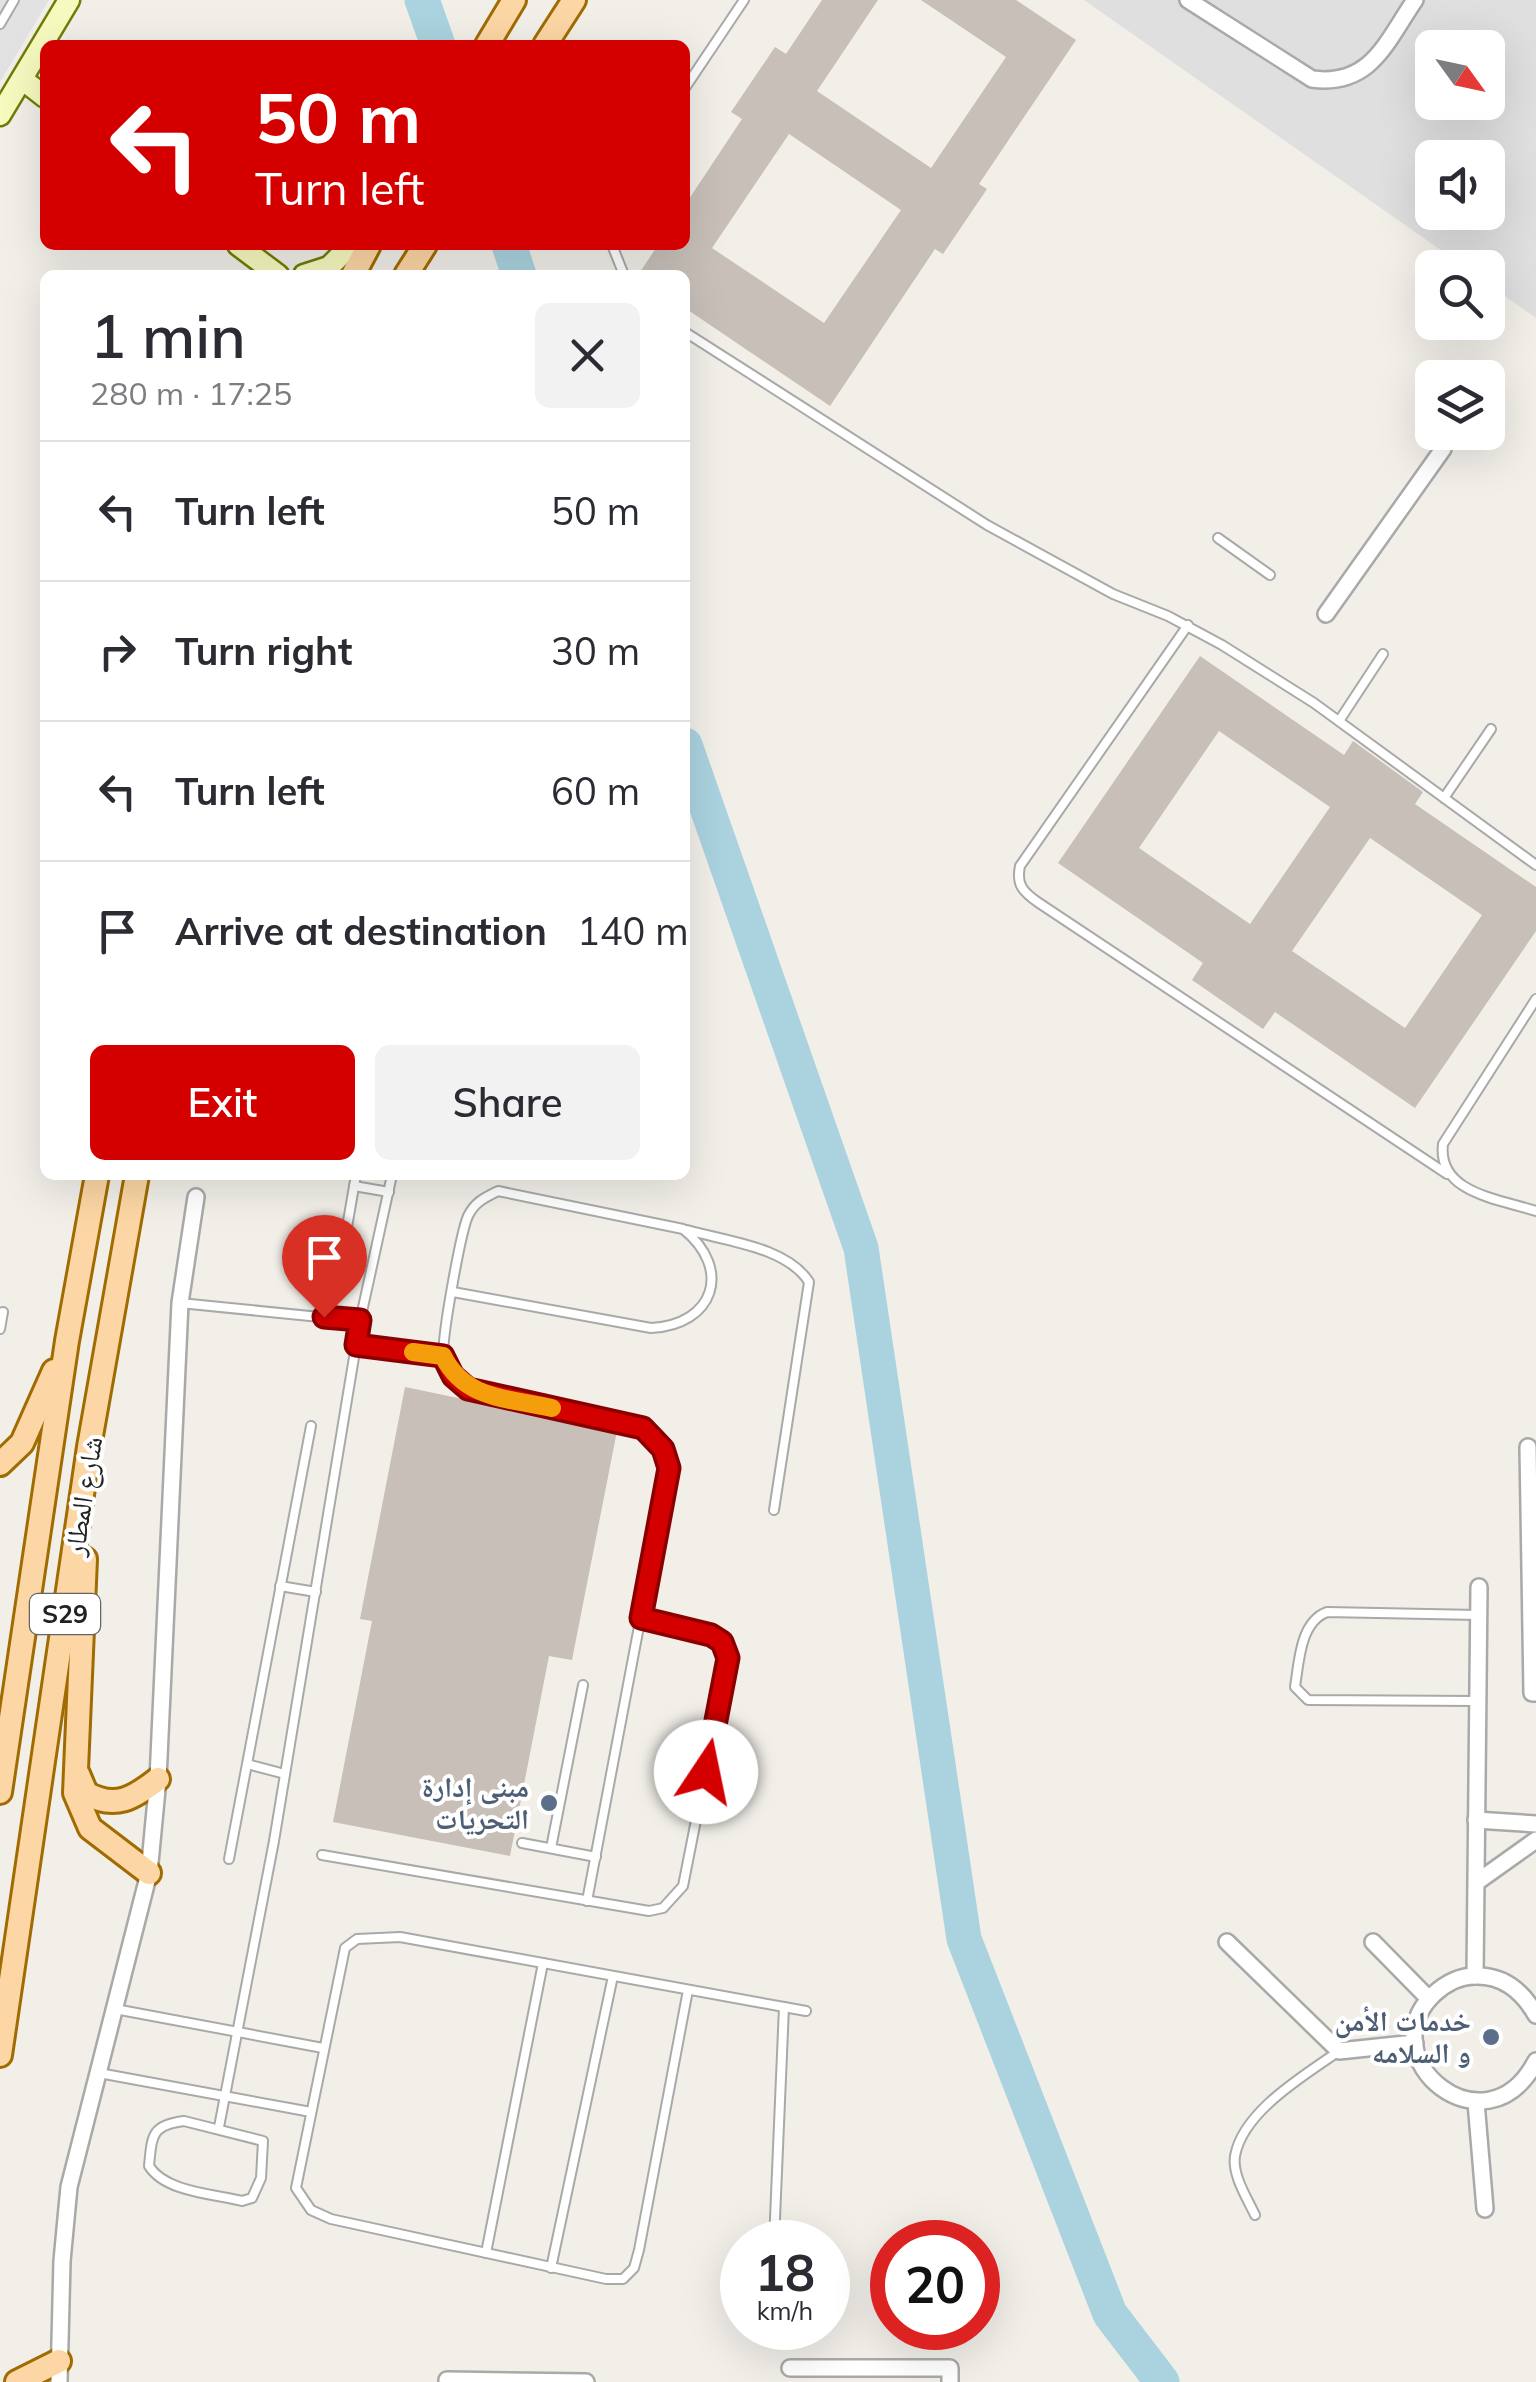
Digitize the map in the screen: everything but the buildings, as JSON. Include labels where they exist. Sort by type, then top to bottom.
[{"type":"main road","points":[[490,39],[514,0]]},
{"type":"main road","points":[[548,40],[574,0]]},
{"type":"main road","name":"شارع المطار","points":[[0,1792],[67,1340],[95,1180]]},
{"type":"main road","name":"شارع المطار","points":[[0,2055],[89,1447],[136,1180]]},
{"type":"main road","points":[[0,1464],[22,1443],[67,1340]]},
{"type":"main road","points":[[89,1447],[76,1794],[90,1828],[149,1873]]},
{"type":"main road","points":[[78,1774],[86,1793],[112,1803],[129,1800],[158,1779]]},
{"type":"main road","points":[[17,2382],[61,2377]]},
{"type":"street","points":[[45,40],[68,0]]},
{"type":"street","points":[[1188,0],[1312,78],[1332,81],[1356,75],[1377,57],[1414,0]]},
{"type":"street","points":[[0,115],[40,48]]},
{"type":"street","points":[[22,79],[40,93]]},
{"type":"street","points":[[245,250],[271,270]]},
{"type":"street","points":[[319,270],[346,250]]},
{"type":"street","points":[[1326,614],[1443,450]]},
{"type":"street","points":[[61,2377],[69,2187],[149,1873],[158,1779],[180,1303],[196,1197]]},
{"type":"street","points":[[1528,1447],[1532,1693],[1536,1693]]},
{"type":"street","points":[[1475,1976],[1475,1700],[1480,1587]]},
{"type":"street","points":[[1476,1820],[1536,1824]]},
{"type":"street","points":[[1477,1882],[1536,1840]]},
{"type":"street","points":[[1227,1942],[1339,2051],[1415,2043]]},
{"type":"street","points":[[1372,1942],[1429,1999]]},
{"type":"street","points":[[1536,2015],[1513,1986],[1495,1978],[1458,1979],[1429,1999],[1421,2012],[1415,2043],[1428,2078],[1458,2099],[1476,2102],[1496,2099],[1514,2090],[1536,2061]]},
{"type":"street","points":[[1476,2102],[1485,2210]]},
{"type":"street","points":[[790,2368],[950,2368],[950,2382]]},
{"type":"street","points":[[447,2380],[586,2382]]},
{"type":"lane","points":[[0,24],[14,0]]},
{"type":"lane","points":[[690,81],[744,0]]},
{"type":"lane","points":[[690,335],[987,525],[1113,594],[1188,625],[1339,721],[1536,865]]},
{"type":"lane","points":[[1218,538],[1270,576]]},
{"type":"lane","points":[[1188,625],[1020,866],[1017,879],[1023,892],[1464,1188],[1536,1211]]},
{"type":"lane","points":[[1339,721],[1383,654]]},
{"type":"lane","points":[[1444,798],[1492,729]]},
{"type":"lane","points":[[1447,1174],[1441,1162],[1444,1144],[1536,999]]},
{"type":"lane","points":[[338,1279],[355,1180]]},
{"type":"lane","points":[[219,2127],[285,1774],[360,1320],[391,1180]]},
{"type":"lane","points":[[354,1186],[389,1192]]},
{"type":"lane","points":[[587,1900],[669,1468],[663,1449],[643,1428],[468,1389],[453,1376],[443,1356],[467,1219],[477,1202],[498,1191],[683,1229],[785,1259],[801,1268],[809,1282],[774,1510]]},
{"type":"lane","points":[[453,1292],[651,1328],[677,1327],[692,1319],[712,1288],[712,1262],[702,1244],[683,1229]]},
{"type":"lane","points":[[180,1303],[360,1320]]},
{"type":"lane","points":[[0,1329],[2,1312]]},
{"type":"lane","points":[[356,1345],[443,1356]]},
{"type":"lane","points":[[229,1859],[311,1426]]},
{"type":"lane","points":[[280,1586],[316,1592]]},
{"type":"lane","points":[[1475,1700],[1308,1700],[1296,1687],[1305,1636],[1318,1616],[1327,1612],[1478,1615]]},
{"type":"lane","points":[[322,1855],[649,1911],[663,1908],[683,1886],[728,1658],[722,1642],[711,1635],[641,1618]]},
{"type":"lane","points":[[550,1848],[583,1685]]},
{"type":"lane","points":[[246,1764],[285,1774]]},
{"type":"lane","points":[[522,1843],[596,1857]]},
{"type":"lane","points":[[688,1990],[634,2268],[622,2279],[551,2268],[331,2219],[311,2210],[296,2188],[345,1948],[358,1938],[400,1937],[806,2011]]},
{"type":"lane","points":[[486,2254],[544,1963]]},
{"type":"lane","points":[[551,2268],[613,1976]]},
{"type":"lane","points":[[775,2220],[784,2007]]},
{"type":"lane","points":[[115,2009],[323,2048]]},
{"type":"lane","points":[[1255,2215],[1239,2180],[1235,2157],[1246,2133],[1282,2090],[1339,2051]]},
{"type":"lane","points":[[97,2072],[311,2112]]},
{"type":"lane","points":[[184,2121],[219,2127],[263,2141],[261,2178],[252,2198],[242,2201],[168,2183],[155,2176],[149,2166],[152,2142],[164,2123],[184,2121]]},
{"type":"shaded area","points":[[0,0],[49,0],[0,82]]},
{"type":"shaded area","points":[[1084,0],[1536,0],[1536,318],[1505,296],[1505,250],[1441,250]]},
{"type":"waterway","points":[[422,0],[436,40]]},
{"type":"waterway","points":[[511,250],[517,270]]},
{"type":"waterway","points":[[690,759],[861,1248],[964,1939],[1110,2314],[1162,2382]]},
{"type":"slow traffic","points":[[413,1352],[443,1356],[453,1376],[468,1389],[552,1408]]},
{"type":"place","name":"مبنى إدارة التحريات","points":[[549,1803]]},
{"type":"place","name":"خدمات الأمن و السلامه","points":[[1491,2037]]},
{"type":"route","points":[[324,1317],[360,1320],[356,1345],[443,1356],[453,1376],[468,1389],[643,1428],[663,1449],[669,1468],[641,1618],[711,1635],[722,1642],[728,1658],[706,1772]]}]
